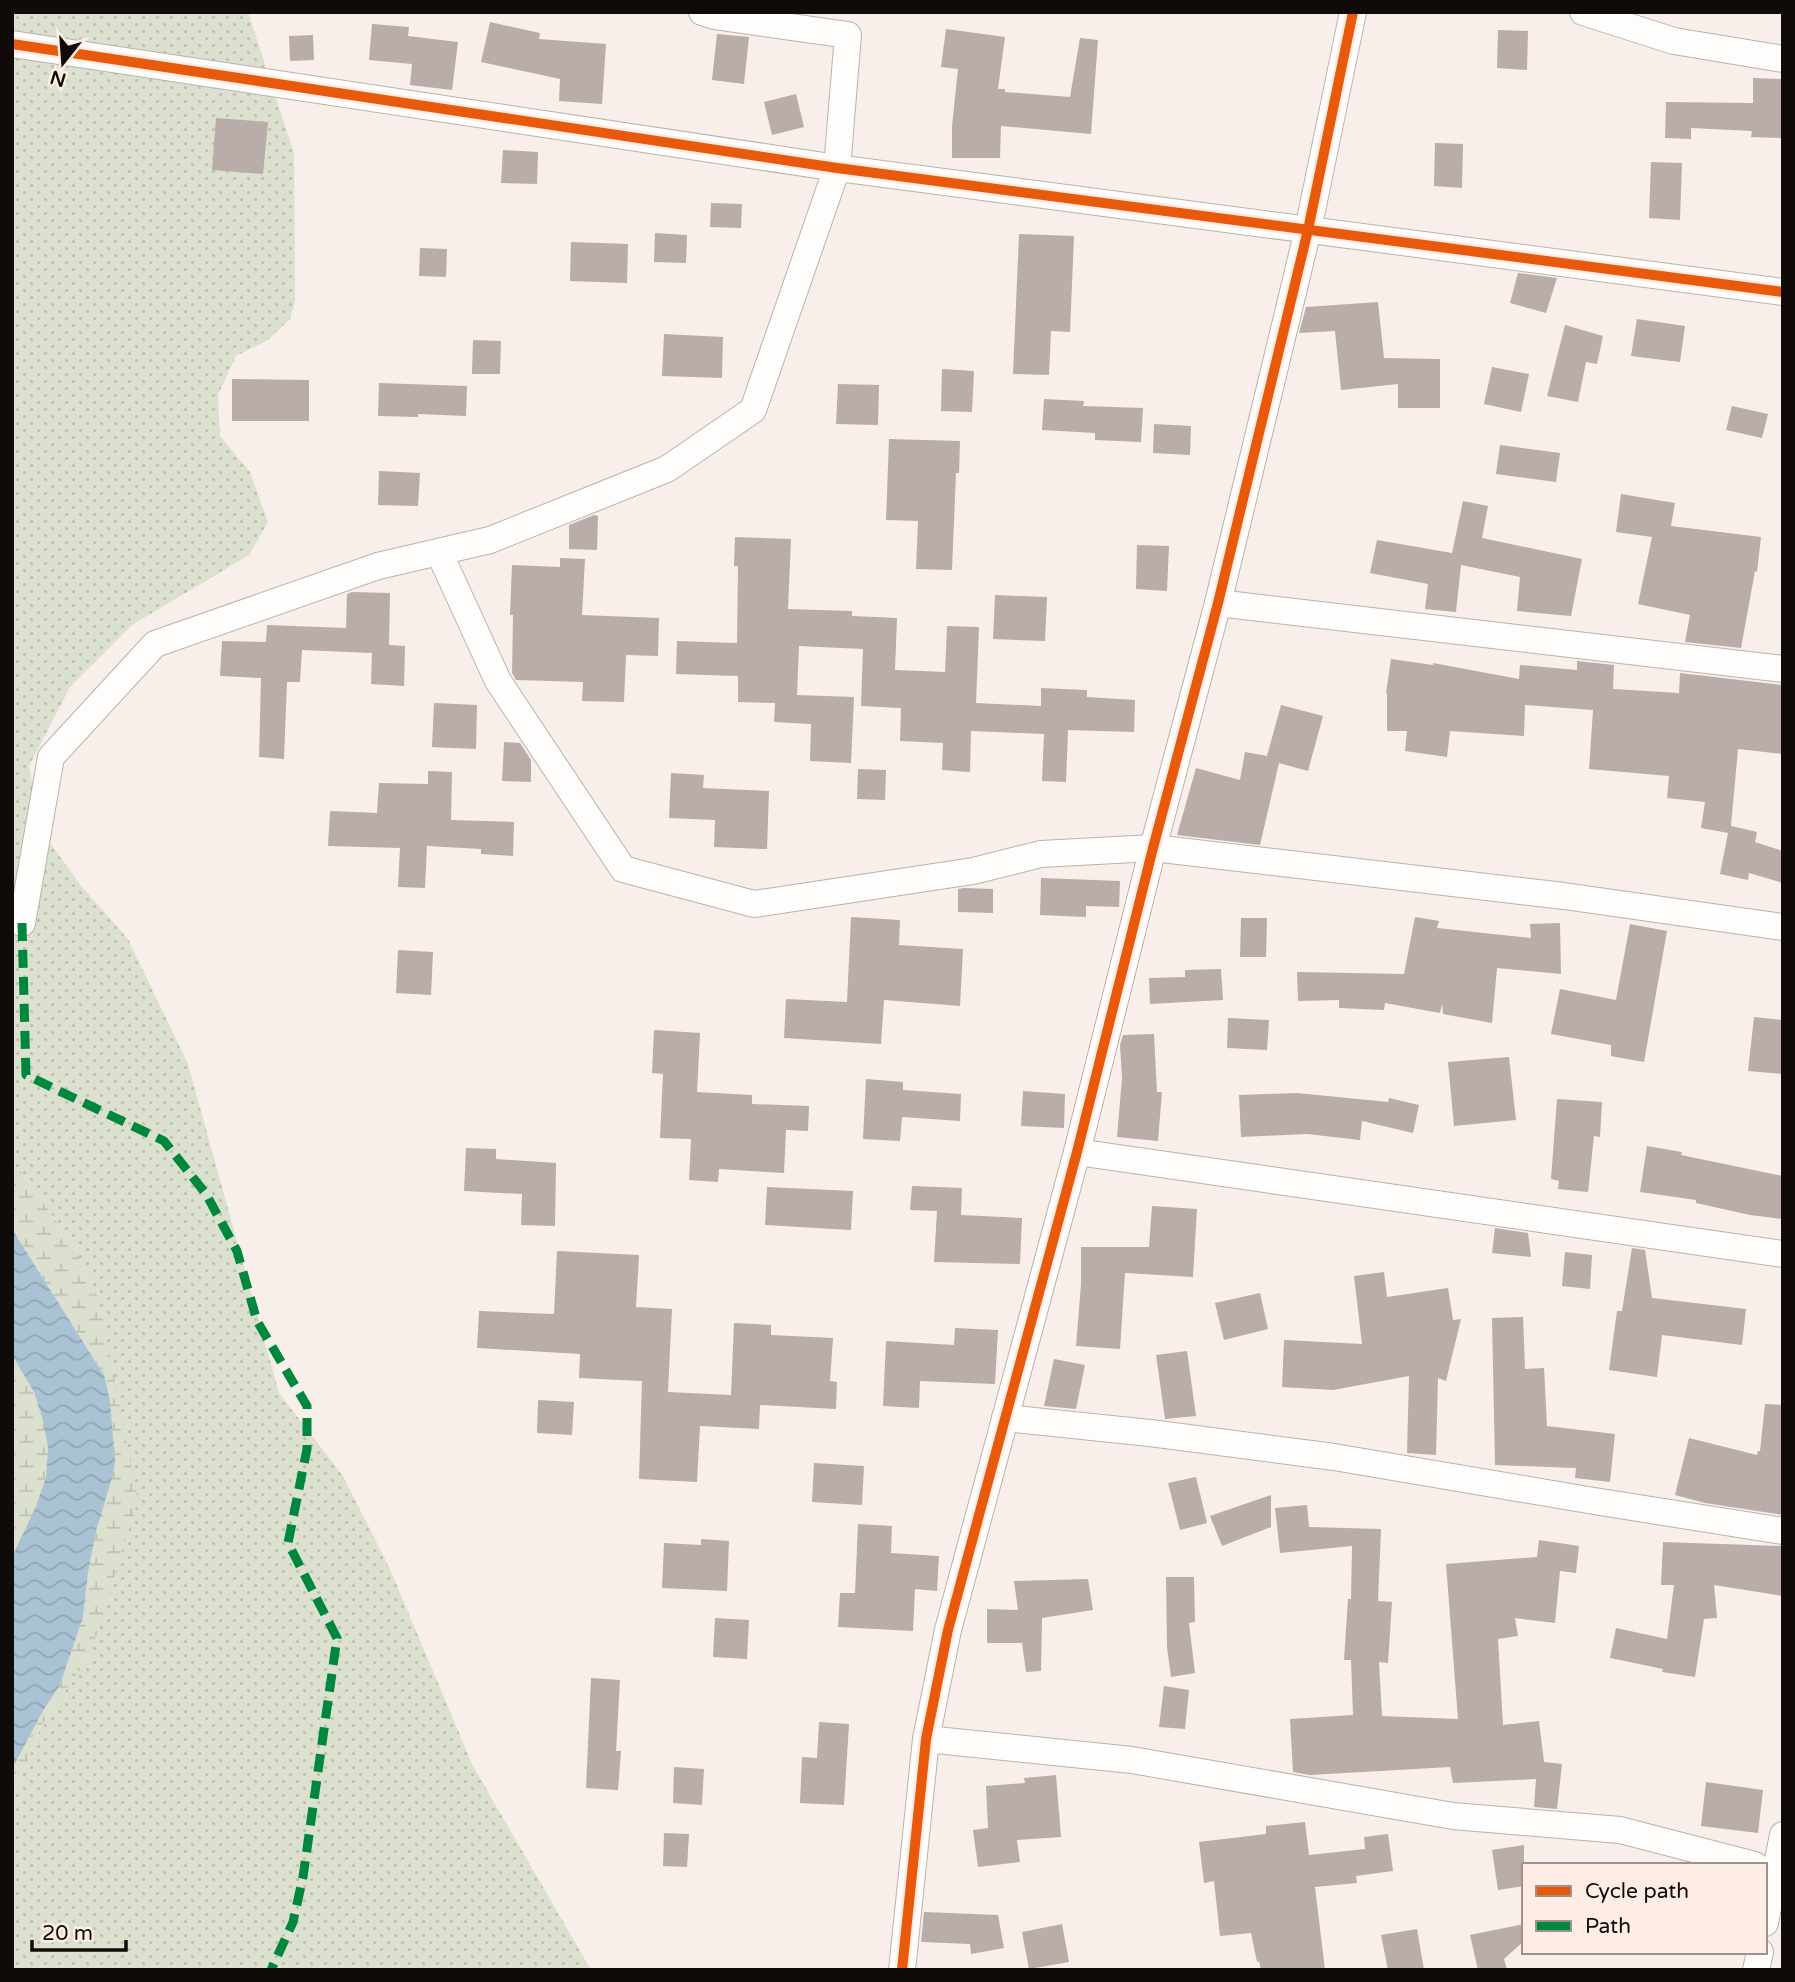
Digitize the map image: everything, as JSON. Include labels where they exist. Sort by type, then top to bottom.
[{"type":"street","points":[[22,923],[51,757],[155,644],[378,566],[490,540],[667,469],[753,410],[837,168],[848,35],[702,12]]},
{"type":"street","points":[[902,1970],[926,1739],[948,1630],[1077,1152],[1218,603],[1308,230],[1353,12]]},
{"type":"street","points":[[1583,12],[1674,41],[1783,59]]},
{"type":"street","points":[[12,44],[837,168],[1783,292]]},
{"type":"street","points":[[439,552],[498,681],[623,869],[754,905],[973,871],[1041,854],[1153,848],[1564,896],[1783,928]]},
{"type":"street","points":[[1218,603],[1783,669]]},
{"type":"street","points":[[1077,1152],[1783,1254]]},
{"type":"street","points":[[1005,1418],[1150,1433],[1334,1457],[1783,1531]]},
{"type":"street","points":[[926,1739],[1132,1760],[1454,1816],[1620,1830],[1749,1863]]},
{"type":"street","points":[[1767,1863],[1783,1835]]},
{"type":"green space","points":[[12,12],[248,12],[294,153],[295,301],[290,319],[268,340],[236,356],[218,395],[220,436],[250,472],[268,522],[249,555],[132,625],[70,687],[29,766],[36,806],[48,840],[82,887],[128,939],[188,1064],[279,1393],[343,1476],[389,1567],[473,1766],[591,1970],[12,1970],[12,1801],[41,1726],[90,1655],[99,1300],[75,1248],[24,1175],[12,1164]]},
{"type":"green space","points":[[12,1164],[24,1175],[75,1248],[99,1300],[138,1500],[90,1655],[41,1726],[12,1801],[12,1769],[60,1685],[83,1617],[96,1531],[115,1460],[104,1375],[12,1229]]},
{"type":"green space","points":[[12,1355],[38,1402],[46,1434],[48,1467],[32,1518],[12,1557]]},
{"type":"water","points":[[12,1229],[104,1375],[110,1401],[115,1460],[96,1531],[83,1617],[60,1685],[12,1769],[12,1557],[37,1504],[46,1477],[48,1448],[34,1392],[12,1355]]},
{"type":"building","points":[[490,22],[540,33],[539,39],[606,44],[602,104],[559,101],[560,79],[481,62]]},
{"type":"building","points":[[372,24],[409,27],[408,36],[458,42],[452,90],[410,85],[412,64],[369,60]]},
{"type":"building","points":[[946,29],[1005,37],[998,89],[1005,89],[1005,92],[1070,97],[1080,38],[1098,40],[1091,134],[1001,126],[1000,158],[952,158],[952,126],[958,69],[941,67]]},
{"type":"building","points":[[1498,30],[1528,31],[1527,70],[1497,68]]},
{"type":"building","points":[[717,34],[749,37],[744,84],[712,80]]},
{"type":"building","points":[[313,35],[314,60],[290,61],[289,36]]},
{"type":"building","points":[[1753,78],[1783,79],[1783,138],[1751,137],[1752,131],[1691,128],[1691,139],[1665,138],[1666,102],[1753,103]]},
{"type":"building","points":[[796,94],[804,127],[772,135],[764,102]]},
{"type":"building","points":[[216,118],[268,122],[263,174],[212,170]]},
{"type":"building","points":[[1435,143],[1463,144],[1462,188],[1434,186]]},
{"type":"building","points":[[503,150],[538,152],[537,184],[501,183]]},
{"type":"building","points":[[1651,162],[1682,163],[1680,220],[1649,218]]},
{"type":"building","points":[[711,203],[742,204],[741,228],[710,227]]},
{"type":"building","points":[[655,233],[687,235],[686,263],[654,262]]},
{"type":"building","points":[[1019,234],[1074,236],[1070,332],[1051,331],[1049,375],[1013,374]]},
{"type":"building","points":[[571,242],[628,244],[627,283],[570,281]]},
{"type":"building","points":[[420,248],[447,249],[446,277],[419,276]]},
{"type":"building","points":[[1518,273],[1557,278],[1546,313],[1510,303]]},
{"type":"building","points":[[1378,302],[1384,358],[1440,359],[1440,408],[1398,408],[1398,384],[1341,390],[1335,331],[1299,333],[1306,307]]},
{"type":"building","points":[[1637,319],[1685,326],[1680,362],[1631,356]]},
{"type":"building","points":[[1565,325],[1603,336],[1597,364],[1586,362],[1578,402],[1547,396]]},
{"type":"building","points":[[664,334],[723,337],[722,378],[662,376]]},
{"type":"building","points":[[473,340],[501,341],[500,374],[472,374]]},
{"type":"building","points":[[1492,367],[1529,374],[1521,412],[1484,404]]},
{"type":"building","points":[[942,369],[974,371],[972,412],[941,411]]},
{"type":"building","points":[[232,379],[309,380],[309,421],[232,421]]},
{"type":"building","points":[[379,383],[467,386],[466,416],[378,416]]},
{"type":"building","points":[[838,384],[879,385],[878,425],[836,424]]},
{"type":"building","points":[[1044,399],[1084,401],[1083,406],[1143,408],[1141,442],[1095,440],[1095,433],[1042,430]]},
{"type":"building","points":[[1732,406],[1768,414],[1762,438],[1726,430]]},
{"type":"building","points":[[1154,424],[1191,426],[1190,455],[1153,453]]},
{"type":"building","points":[[889,439],[960,441],[952,570],[916,569],[918,521],[886,520]]},
{"type":"building","points":[[1500,445],[1560,453],[1556,482],[1496,474]]},
{"type":"building","points":[[379,471],[420,473],[418,506],[378,505]]},
{"type":"building","points":[[1621,494],[1675,503],[1671,526],[1761,537],[1757,572],[1755,571],[1741,648],[1685,642],[1690,615],[1638,604],[1652,537],[1616,532]]},
{"type":"building","points":[[1463,501],[1488,506],[1482,538],[1582,559],[1571,616],[1517,611],[1520,577],[1461,565],[1456,612],[1425,609],[1428,584],[1370,573],[1377,540],[1452,553]]},
{"type":"building","points":[[594,515],[598,516],[597,550],[569,549],[569,525]]},
{"type":"building","points":[[735,537],[791,539],[788,609],[852,611],[852,616],[897,618],[895,670],[945,672],[947,626],[979,627],[976,703],[1041,706],[1041,688],[1087,690],[1087,697],[1135,700],[1134,732],[1068,730],[1066,782],[1042,781],[1044,734],[971,731],[970,772],[942,770],[943,743],[900,741],[901,708],[861,706],[863,649],[799,646],[797,695],[854,697],[851,763],[810,761],[811,724],[774,722],[775,703],[738,702],[738,676],[676,674],[677,641],[737,643],[738,566],[734,566]]},
{"type":"building","points":[[1137,545],[1169,546],[1167,591],[1136,589]]},
{"type":"building","points":[[560,558],[585,559],[582,615],[659,618],[658,656],[626,655],[624,702],[582,701],[583,682],[516,680],[512,673],[512,565],[560,567]]},
{"type":"building","points":[[390,593],[389,645],[405,646],[404,686],[371,684],[372,653],[302,650],[300,682],[287,682],[284,759],[259,757],[261,678],[220,676],[222,641],[266,642],[267,625],[346,628],[347,594]]},
{"type":"building","points":[[995,595],[1047,597],[1045,641],[993,639]]},
{"type":"building","points":[[1391,659],[1433,663],[1519,679],[1520,665],[1577,670],[1577,661],[1614,665],[1613,689],[1679,693],[1680,673],[1783,685],[1783,754],[1738,749],[1731,826],[1757,832],[1755,842],[1783,851],[1783,883],[1749,873],[1748,880],[1720,874],[1728,833],[1701,828],[1705,802],[1667,798],[1669,776],[1589,769],[1593,710],[1525,705],[1524,736],[1450,731],[1447,757],[1405,751],[1407,731],[1387,731],[1386,693]]},
{"type":"building","points":[[434,703],[477,705],[476,749],[432,747]]},
{"type":"building","points":[[1281,705],[1323,716],[1308,771],[1279,763],[1260,845],[1177,835],[1196,768],[1240,780],[1245,752],[1267,756]]},
{"type":"building","points":[[504,742],[520,743],[531,760],[531,782],[502,781]]},
{"type":"building","points":[[858,769],[886,770],[885,800],[857,799]]},
{"type":"building","points":[[428,771],[452,772],[451,820],[514,822],[513,856],[481,854],[481,849],[427,846],[425,888],[398,887],[400,848],[328,846],[330,811],[377,813],[379,783],[428,784]]},
{"type":"building","points":[[671,773],[704,775],[703,788],[769,791],[767,849],[714,847],[715,820],[669,818]]},
{"type":"building","points":[[1041,878],[1120,881],[1119,907],[1086,906],[1086,917],[1040,915]]},
{"type":"building","points":[[958,889],[993,889],[993,913],[958,912]]},
{"type":"building","points":[[851,917],[900,920],[899,945],[963,949],[960,1006],[884,1000],[881,1044],[784,1038],[786,999],[847,1002]]},
{"type":"building","points":[[1415,917],[1439,921],[1437,928],[1531,938],[1530,924],[1560,923],[1561,974],[1497,968],[1492,1023],[1443,1014],[1442,1004],[1440,1013],[1385,1003],[1384,1010],[1339,1008],[1339,1000],[1298,1001],[1297,972],[1404,974]]},
{"type":"building","points":[[1241,918],[1267,918],[1266,957],[1240,957]]},
{"type":"building","points":[[1630,924],[1667,931],[1644,1062],[1611,1056],[1611,1045],[1551,1034],[1560,989],[1616,1000]]},
{"type":"building","points":[[398,950],[433,952],[431,995],[396,993]]},
{"type":"building","points":[[1221,969],[1223,1000],[1150,1004],[1149,978],[1185,977],[1185,970]]},
{"type":"building","points":[[1754,1017],[1783,1020],[1783,1074],[1748,1071]]},
{"type":"building","points":[[1228,1018],[1269,1020],[1267,1050],[1227,1048]]},
{"type":"building","points":[[654,1030],[700,1033],[697,1092],[752,1095],[752,1104],[809,1106],[808,1131],[786,1130],[784,1173],[719,1169],[718,1182],[689,1180],[691,1139],[660,1138],[663,1074],[652,1073]]},
{"type":"building","points":[[1154,1034],[1157,1092],[1162,1092],[1158,1141],[1117,1137],[1122,1078],[1120,1045],[1123,1035]]},
{"type":"building","points":[[1509,1057],[1516,1120],[1454,1126],[1448,1062]]},
{"type":"building","points":[[866,1079],[903,1082],[903,1090],[961,1094],[960,1121],[902,1117],[900,1141],[863,1139]]},
{"type":"building","points":[[1023,1091],[1065,1094],[1064,1128],[1021,1126]]},
{"type":"building","points":[[1297,1093],[1388,1102],[1389,1098],[1419,1105],[1413,1133],[1362,1121],[1360,1140],[1307,1134],[1241,1137],[1239,1095]]},
{"type":"building","points":[[1557,1099],[1602,1102],[1600,1137],[1594,1136],[1588,1192],[1558,1189],[1559,1181],[1551,1179]]},
{"type":"building","points":[[1647,1146],[1783,1176],[1783,1219],[1750,1215],[1696,1203],[1696,1200],[1640,1192]]},
{"type":"building","points":[[466,1148],[496,1149],[496,1159],[556,1163],[555,1226],[521,1225],[522,1194],[464,1191]]},
{"type":"building","points":[[912,1186],[962,1188],[961,1215],[1022,1218],[1020,1264],[934,1262],[937,1211],[910,1210]]},
{"type":"building","points":[[767,1187],[853,1191],[851,1230],[765,1225]]},
{"type":"building","points":[[1152,1206],[1197,1209],[1193,1277],[1125,1273],[1120,1349],[1076,1346],[1081,1247],[1149,1247]]},
{"type":"building","points":[[1495,1228],[1528,1233],[1531,1257],[1492,1253]]},
{"type":"building","points":[[1632,1248],[1645,1250],[1652,1298],[1746,1309],[1742,1345],[1662,1335],[1657,1377],[1609,1370],[1617,1311],[1622,1311]]},
{"type":"building","points":[[557,1251],[639,1255],[636,1307],[672,1309],[668,1392],[731,1395],[734,1323],[771,1325],[771,1335],[833,1338],[830,1381],[837,1382],[836,1409],[760,1405],[759,1429],[700,1426],[697,1482],[639,1479],[642,1381],[579,1378],[580,1354],[477,1348],[479,1311],[554,1314]]},
{"type":"building","points":[[1565,1252],[1592,1255],[1590,1289],[1562,1286]]},
{"type":"building","points":[[1384,1272],[1387,1297],[1448,1288],[1453,1320],[1461,1319],[1446,1381],[1438,1378],[1436,1455],[1407,1453],[1409,1376],[1333,1390],[1282,1387],[1284,1340],[1362,1344],[1354,1276]]},
{"type":"building","points":[[1260,1293],[1268,1329],[1224,1340],[1215,1303]]},
{"type":"building","points":[[1523,1317],[1525,1369],[1544,1368],[1547,1426],[1615,1434],[1610,1482],[1575,1478],[1576,1468],[1495,1465],[1492,1318]]},
{"type":"building","points":[[955,1328],[998,1330],[995,1384],[920,1381],[919,1408],[883,1406],[886,1341],[954,1345]]},
{"type":"building","points":[[1187,1351],[1196,1416],[1165,1419],[1156,1355]]},
{"type":"building","points":[[1054,1359],[1085,1365],[1076,1409],[1044,1406]]},
{"type":"building","points":[[538,1400],[574,1402],[572,1435],[537,1433]]},
{"type":"building","points":[[1765,1404],[1783,1405],[1783,1515],[1705,1503],[1675,1495],[1689,1438],[1757,1455],[1760,1451]]},
{"type":"building","points":[[814,1463],[864,1466],[862,1505],[812,1502]]},
{"type":"building","points":[[1196,1477],[1207,1523],[1180,1530],[1168,1483]]},
{"type":"building","points":[[1271,1495],[1271,1527],[1222,1546],[1210,1516]]},
{"type":"building","points":[[1307,1505],[1309,1527],[1381,1529],[1378,1601],[1392,1602],[1388,1663],[1379,1662],[1382,1716],[1458,1719],[1446,1564],[1537,1557],[1539,1540],[1579,1546],[1576,1573],[1560,1571],[1555,1623],[1515,1618],[1518,1636],[1498,1639],[1503,1725],[1539,1721],[1544,1762],[1562,1764],[1557,1809],[1534,1807],[1536,1779],[1453,1783],[1450,1767],[1310,1775],[1293,1772],[1290,1719],[1353,1715],[1351,1660],[1344,1660],[1348,1599],[1351,1599],[1352,1546],[1280,1553],[1275,1508]]},
{"type":"building","points":[[858,1524],[892,1526],[891,1553],[939,1556],[937,1591],[915,1589],[913,1631],[838,1627],[840,1593],[855,1593]]},
{"type":"building","points":[[701,1539],[729,1541],[727,1591],[662,1588],[664,1543],[701,1545]]},
{"type":"building","points":[[1663,1542],[1783,1546],[1783,1596],[1714,1585],[1717,1618],[1704,1619],[1695,1677],[1662,1672],[1663,1669],[1610,1658],[1616,1628],[1667,1639],[1674,1585],[1661,1585]]},
{"type":"building","points":[[1166,1577],[1194,1577],[1195,1622],[1189,1623],[1195,1673],[1171,1677],[1167,1647]]},
{"type":"building","points":[[1088,1579],[1093,1610],[1042,1618],[1041,1671],[1026,1672],[1022,1643],[987,1643],[987,1609],[1018,1610],[1014,1581]]},
{"type":"building","points":[[715,1618],[749,1620],[747,1659],[713,1657]]},
{"type":"building","points":[[591,1678],[620,1680],[616,1751],[621,1751],[618,1790],[586,1788]]},
{"type":"building","points":[[1164,1686],[1189,1690],[1185,1729],[1159,1727]]},
{"type":"building","points":[[819,1722],[849,1724],[844,1805],[800,1803],[802,1757],[817,1758]]},
{"type":"building","points":[[674,1767],[704,1769],[702,1805],[673,1803]]},
{"type":"building","points":[[1056,1775],[1061,1837],[1017,1840],[1020,1862],[978,1867],[973,1830],[988,1828],[986,1786],[1025,1783],[1024,1778]]},
{"type":"building","points":[[1706,1782],[1763,1790],[1758,1833],[1701,1826]]},
{"type":"building","points":[[1305,1822],[1309,1855],[1365,1849],[1364,1837],[1388,1834],[1393,1871],[1356,1876],[1357,1883],[1315,1887],[1325,1970],[1261,1970],[1251,1933],[1220,1936],[1214,1881],[1204,1883],[1199,1842],[1266,1834],[1266,1826]]},
{"type":"building","points":[[664,1833],[689,1834],[687,1867],[663,1866]]},
{"type":"building","points":[[1524,1845],[1522,1886],[1498,1890],[1492,1850]]},
{"type":"building","points":[[924,1912],[998,1915],[1004,1948],[971,1954],[970,1944],[921,1942]]},
{"type":"building","points":[[1062,1924],[1069,1962],[1029,1969],[1022,1932]]},
{"type":"building","points":[[1522,1924],[1522,1943],[1504,1959],[1507,1970],[1478,1970],[1470,1935]]},
{"type":"building","points":[[1417,1929],[1424,1970],[1388,1970],[1381,1935]]},
{"type":"marked path","points":[[22,923],[26,1075],[164,1141],[206,1194],[237,1251],[257,1321],[307,1406],[307,1449],[288,1543],[337,1638],[303,1877],[293,1922],[271,1970]]},
{"type":"cycle path","points":[[902,1970],[926,1739],[948,1630],[1077,1152],[1218,603],[1308,230],[1353,12]]},
{"type":"cycle path","points":[[12,44],[837,168],[1783,292]]}]
